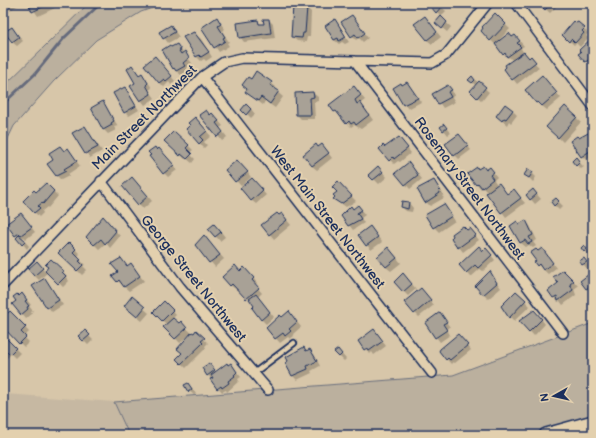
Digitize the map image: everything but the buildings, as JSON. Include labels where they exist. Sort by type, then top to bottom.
[{"type":"main road","points":[[546,435],[593,422]]},
{"type":"street","name":"Main Street Northwest","points":[[3,285],[202,77],[224,62],[242,58],[432,63],[440,60],[446,55],[488,3]]},
{"type":"street","points":[[516,3],[593,106]]},
{"type":"street","name":"Rosemary Street Northwest","points":[[356,61],[563,333]]},
{"type":"street","name":"West Main Street Northwest","points":[[202,77],[432,373]]},
{"type":"street","name":"George Street Northwest","points":[[101,181],[180,287],[268,390]]},
{"type":"lane","points":[[254,373],[294,343]]},
{"type":"shaded area","points":[[89,3],[166,3],[141,12],[96,40],[54,81],[14,126],[3,149],[3,87]]},
{"type":"shaded area","points":[[593,323],[593,422],[547,435],[129,435],[114,402],[453,375]]},
{"type":"shaded area","points":[[3,395],[114,402],[129,435],[3,435]]},
{"type":"waterway","points":[[3,104],[35,74],[64,38],[101,3]]}]
